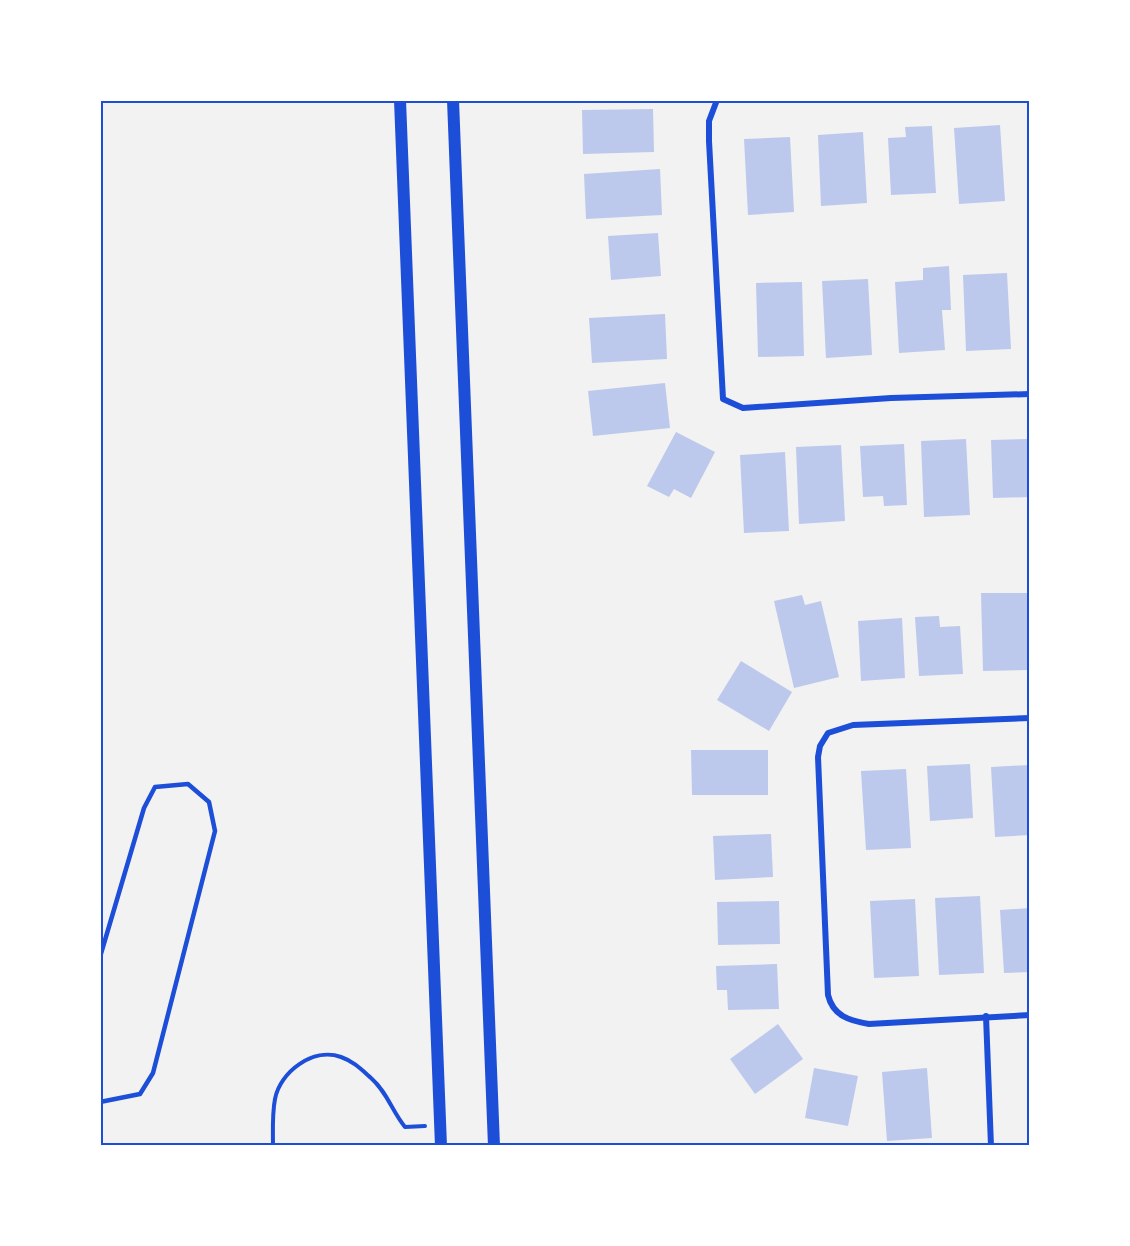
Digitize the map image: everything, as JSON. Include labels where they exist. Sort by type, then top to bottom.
[{"type":"main road","points":[[400,100],[441,1146]]},
{"type":"main road","points":[[453,100],[494,1146]]},
{"type":"street","points":[[715,102],[709,141],[721,332],[721,398],[743,408],[860,400],[1029,394]]},
{"type":"street","points":[[1029,718],[853,725],[828,733],[820,746],[818,757],[828,995],[834,1010],[851,1022],[869,1024],[1029,1014]]},
{"type":"street","points":[[986,1016],[991,1146]]},
{"type":"lane","points":[[100,957],[144,808],[155,787],[188,784],[209,802],[215,831],[153,1073],[140,1094],[100,1102]]},
{"type":"path","points":[[273,1146],[274,1099],[283,1080],[295,1066],[310,1058],[326,1056],[339,1056],[373,1079],[384,1091],[397,1118],[405,1127],[440,1126]]},
{"type":"building","points":[[653,109],[654,152],[583,154],[582,110]]},
{"type":"building","points":[[1000,125],[1005,201],[959,204],[954,128]]},
{"type":"building","points":[[932,126],[936,193],[891,195],[888,138],[906,137],[905,127]]},
{"type":"building","points":[[863,132],[867,203],[821,206],[818,135]]},
{"type":"building","points":[[790,137],[794,212],[748,215],[744,139]]},
{"type":"building","points":[[660,169],[662,215],[586,219],[584,174]]},
{"type":"building","points":[[658,233],[661,276],[611,280],[608,236]]},
{"type":"building","points":[[949,266],[951,310],[942,310],[945,350],[899,353],[895,282],[923,280],[923,268]]},
{"type":"building","points":[[1007,273],[1011,349],[966,351],[963,275]]},
{"type":"building","points":[[868,279],[872,355],[826,358],[822,281]]},
{"type":"building","points":[[802,282],[804,356],[758,357],[756,283]]},
{"type":"building","points":[[665,314],[667,359],[592,363],[589,318]]},
{"type":"building","points":[[665,383],[670,428],[593,436],[588,391]]},
{"type":"building","points":[[676,432],[715,452],[691,498],[674,489],[669,497],[647,486]]},
{"type":"building","points":[[966,439],[970,515],[924,517],[921,441]]},
{"type":"building","points":[[1030,439],[1030,497],[993,498],[991,440]]},
{"type":"building","points":[[904,444],[907,505],[884,506],[883,496],[863,497],[860,446]]},
{"type":"building","points":[[841,445],[845,521],[799,524],[796,447]]},
{"type":"building","points":[[785,452],[789,531],[744,533],[740,455]]},
{"type":"building","points":[[981,593],[1027,593],[1028,670],[983,671]]},
{"type":"building","points":[[802,595],[805,605],[821,601],[839,677],[794,688],[774,601]]},
{"type":"building","points":[[939,616],[940,627],[960,626],[963,674],[919,676],[915,617]]},
{"type":"building","points":[[902,618],[905,678],[861,681],[858,621]]},
{"type":"building","points":[[741,661],[792,692],[769,731],[717,700]]},
{"type":"building","points":[[691,750],[768,750],[768,795],[692,795]]},
{"type":"building","points":[[970,764],[973,818],[930,821],[927,766]]},
{"type":"building","points":[[1030,765],[1030,835],[995,837],[991,767]]},
{"type":"building","points":[[906,769],[911,848],[866,850],[861,771]]},
{"type":"building","points":[[771,834],[773,877],[715,880],[713,836]]},
{"type":"building","points":[[980,896],[984,973],[939,975],[935,898]]},
{"type":"building","points":[[915,899],[919,976],[874,978],[870,901]]},
{"type":"building","points":[[779,901],[780,944],[718,945],[717,902]]},
{"type":"building","points":[[1030,908],[1030,972],[1004,973],[1000,910]]},
{"type":"building","points":[[777,964],[779,1009],[728,1010],[727,990],[717,990],[716,966]]},
{"type":"building","points":[[778,1024],[803,1059],[755,1094],[730,1059]]},
{"type":"building","points":[[814,1068],[858,1076],[848,1126],[805,1118]]},
{"type":"building","points":[[927,1068],[932,1138],[887,1141],[882,1072]]}]
